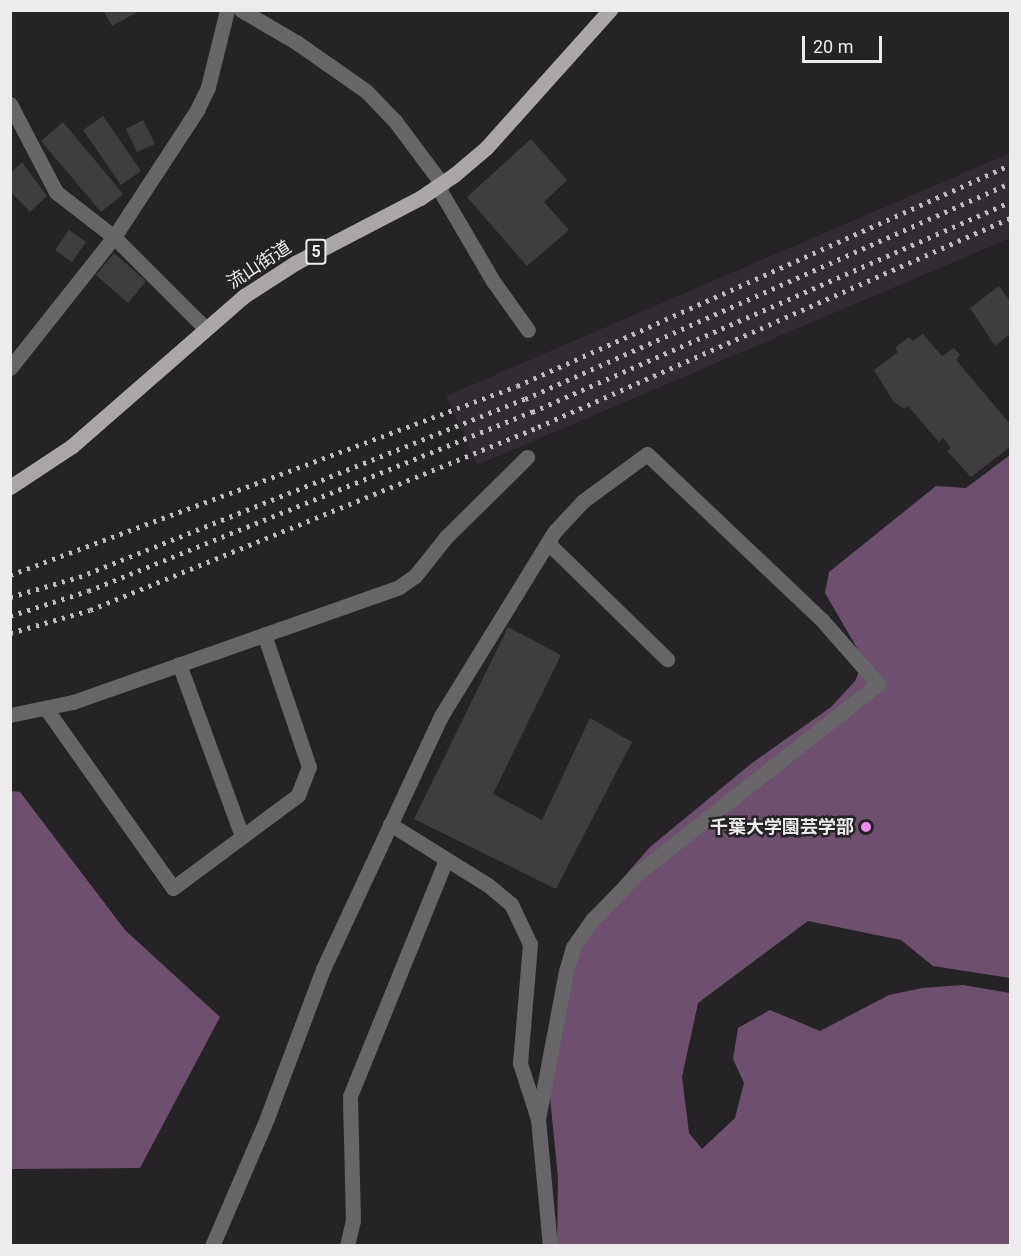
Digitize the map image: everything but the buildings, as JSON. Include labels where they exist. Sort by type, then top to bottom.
[{"type":"main road","name":"流山街道","points":[[10,487],[72,446],[206,329],[269,279],[440,185],[486,148],[610,10]]},
{"type":"street","points":[[10,368],[114,237],[197,110],[208,87],[227,10]]},
{"type":"street","points":[[241,10],[296,42],[366,91],[395,121],[440,185],[493,282],[528,330]]},
{"type":"street","points":[[10,105],[56,192],[114,237],[206,329]]},
{"type":"street","points":[[212,1245],[267,1118],[323,969],[441,716],[555,531],[584,501],[647,454],[822,620],[878,684],[640,871],[592,920],[573,947],[566,971],[538,1119]]},
{"type":"street","points":[[10,715],[47,710],[399,587],[415,576],[455,519],[527,457]]},
{"type":"street","points":[[549,544],[667,659]]},
{"type":"street","points":[[47,710],[173,888],[298,795],[309,767],[264,634]]},
{"type":"street","points":[[179,664],[242,836]]},
{"type":"street","points":[[390,824],[511,904],[530,944],[520,1063],[538,1119],[550,1245]]},
{"type":"street","points":[[347,1245],[353,1221],[350,1096],[447,860]]},
{"type":"shaded area","points":[[1010,153],[1010,238],[477,465],[446,396]]},
{"type":"shaded area","name":"千葉大学園芸学部","points":[[1010,455],[1010,978],[933,966],[901,940],[808,921],[698,1003],[682,1077],[689,1133],[702,1149],[735,1118],[744,1083],[733,1059],[738,1028],[770,1010],[820,1031],[889,995],[922,988],[963,985],[1010,993],[1010,1245],[557,1245],[558,1178],[548,1077],[583,924],[650,847],[752,763],[831,707],[855,681],[864,660],[825,593],[829,572],[936,486],[966,488]]},
{"type":"shaded area","points":[[11,791],[20,792],[125,930],[220,1017],[140,1168],[11,1169]]},
{"type":"railway","points":[[10,575],[517,386],[1010,165]]},
{"type":"railway","points":[[10,597],[79,577],[525,399],[1010,183]]},
{"type":"railway","points":[[10,616],[88,591],[532,412],[1010,202]]},
{"type":"railway","points":[[10,633],[90,610],[538,427],[1010,218]]},
{"type":"place","name":"千葉大学園芸学部","points":[[866,827]]}]
